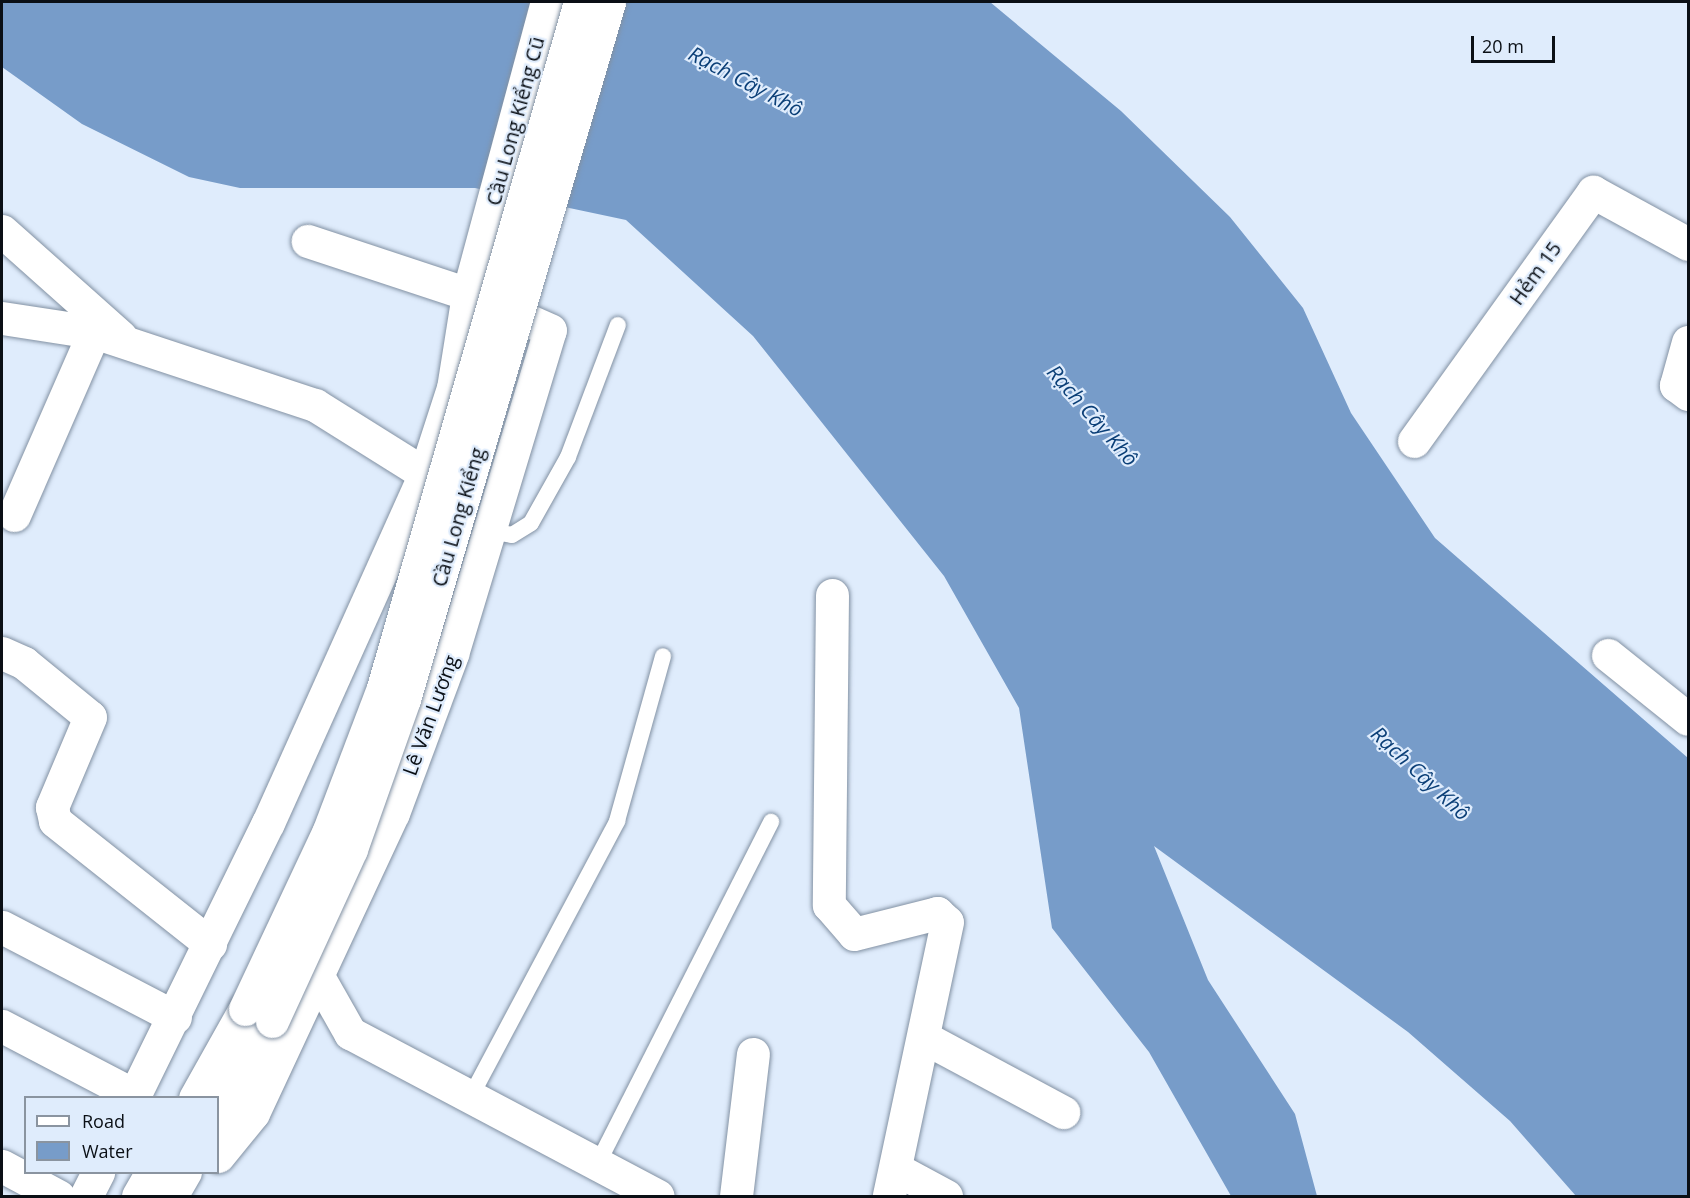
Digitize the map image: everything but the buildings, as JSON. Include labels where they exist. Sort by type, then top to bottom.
[{"type":"street","name":"Cầu Long Kiểng Cũ","points":[[468,294],[547,2]]},
{"type":"street","name":"Cầu Long Kiểng","points":[[259,1015],[382,688],[580,2]]},
{"type":"street","name":"Cầu Long Kiểng","points":[[259,1015],[351,849],[400,710],[609,2]]},
{"type":"street","name":"Hẻm 15","points":[[1414,441],[1593,192],[1689,244]]},
{"type":"street","points":[[2,231],[126,342]]},
{"type":"street","points":[[2,1026],[134,1096],[210,944],[425,474],[453,388],[468,294],[308,241]]},
{"type":"street","name":"Lê Văn Lương","points":[[219,1155],[254,1113],[320,980],[420,744],[490,531],[549,330],[468,294]]},
{"type":"street","points":[[2,318],[94,332],[315,405],[425,474]]},
{"type":"street","points":[[14,515],[94,332]]},
{"type":"street","points":[[1689,342],[1676,385],[1689,394]]},
{"type":"street","points":[[832,595],[829,905],[854,934],[937,913],[947,922],[925,1038],[893,1183],[946,1197]]},
{"type":"street","points":[[2,653],[24,663],[90,717],[52,807],[55,821],[210,944]]},
{"type":"street","points":[[1608,655],[1689,719]]},
{"type":"street","points":[[2,927],[175,1017]]},
{"type":"street","points":[[320,980],[351,1033],[612,1180],[658,1197]]},
{"type":"street","points":[[197,1096],[259,1015]]},
{"type":"street","points":[[219,1114],[259,1015]]},
{"type":"street","points":[[925,1038],[1063,1112]]},
{"type":"street","points":[[736,1197],[753,1054]]},
{"type":"street","points":[[2,1166],[58,1197]]},
{"type":"street","points":[[86,1197],[98,1174]]},
{"type":"street","points":[[138,1197],[151,1174]]},
{"type":"street","points":[[171,1197],[184,1174]]},
{"type":"street","points":[[183,1197],[203,1174]]},
{"type":"lane","points":[[490,531],[512,535],[531,523],[568,457],[618,325]]},
{"type":"lane","points":[[470,1098],[621,813],[663,656]]},
{"type":"lane","points":[[612,1180],[771,822]]},
{"type":"water","name":"Rạch Cây Khô","points":[[2,2],[990,2],[1121,111],[1230,217],[1303,308],[1351,413],[1435,538],[1688,758],[1688,1196],[1576,1196],[1510,1121],[1408,1032],[1154,846],[1208,980],[1295,1114],[1317,1196],[1231,1196],[1149,1052],[1052,928],[1019,708],[944,576],[753,336],[626,220],[475,188],[240,188],[189,177],[82,124],[2,67]]}]
